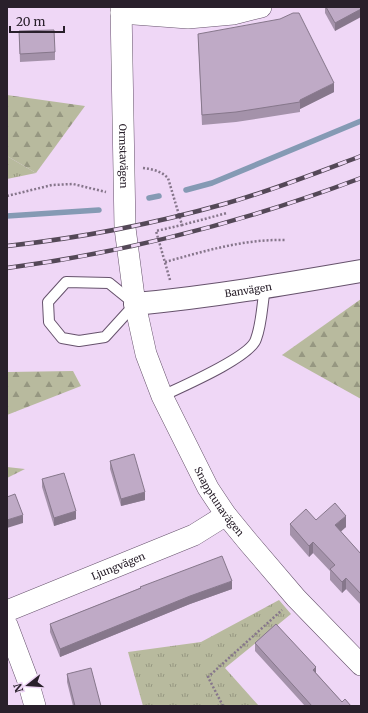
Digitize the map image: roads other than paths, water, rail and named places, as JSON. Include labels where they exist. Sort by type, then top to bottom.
[{"type":"street","points":[[121,10],[188,18],[233,14],[261,7]]},
{"type":"street","name":"Ormstavägen","points":[[121,10],[126,241],[135,304]]},
{"type":"street","name":"Banvägen","points":[[135,304],[265,288],[361,271]]},
{"type":"street","name":"Snapptunavägen","points":[[135,304],[143,344],[162,396],[208,488],[226,515],[296,598],[361,665]]},
{"type":"street","name":"Ljungvägen","points":[[7,611],[194,535],[226,515]]},
{"type":"street","points":[[7,625],[27,678],[35,706]]},
{"type":"lane","points":[[66,282],[109,283],[135,304],[104,337],[79,341],[62,338],[49,322],[48,302],[66,282]]},
{"type":"lane","points":[[162,396],[232,361],[248,350],[256,341],[265,288]]},
{"type":"waterway","points":[[186,190],[212,183],[361,121]]},
{"type":"waterway","points":[[149,198],[159,196]]},
{"type":"waterway","points":[[7,216],[99,210]]},
{"type":"railway","points":[[7,246],[116,230],[170,218],[224,204],[293,182],[361,156]]},
{"type":"railway","points":[[7,268],[97,253],[187,233],[275,208],[361,178]]}]
